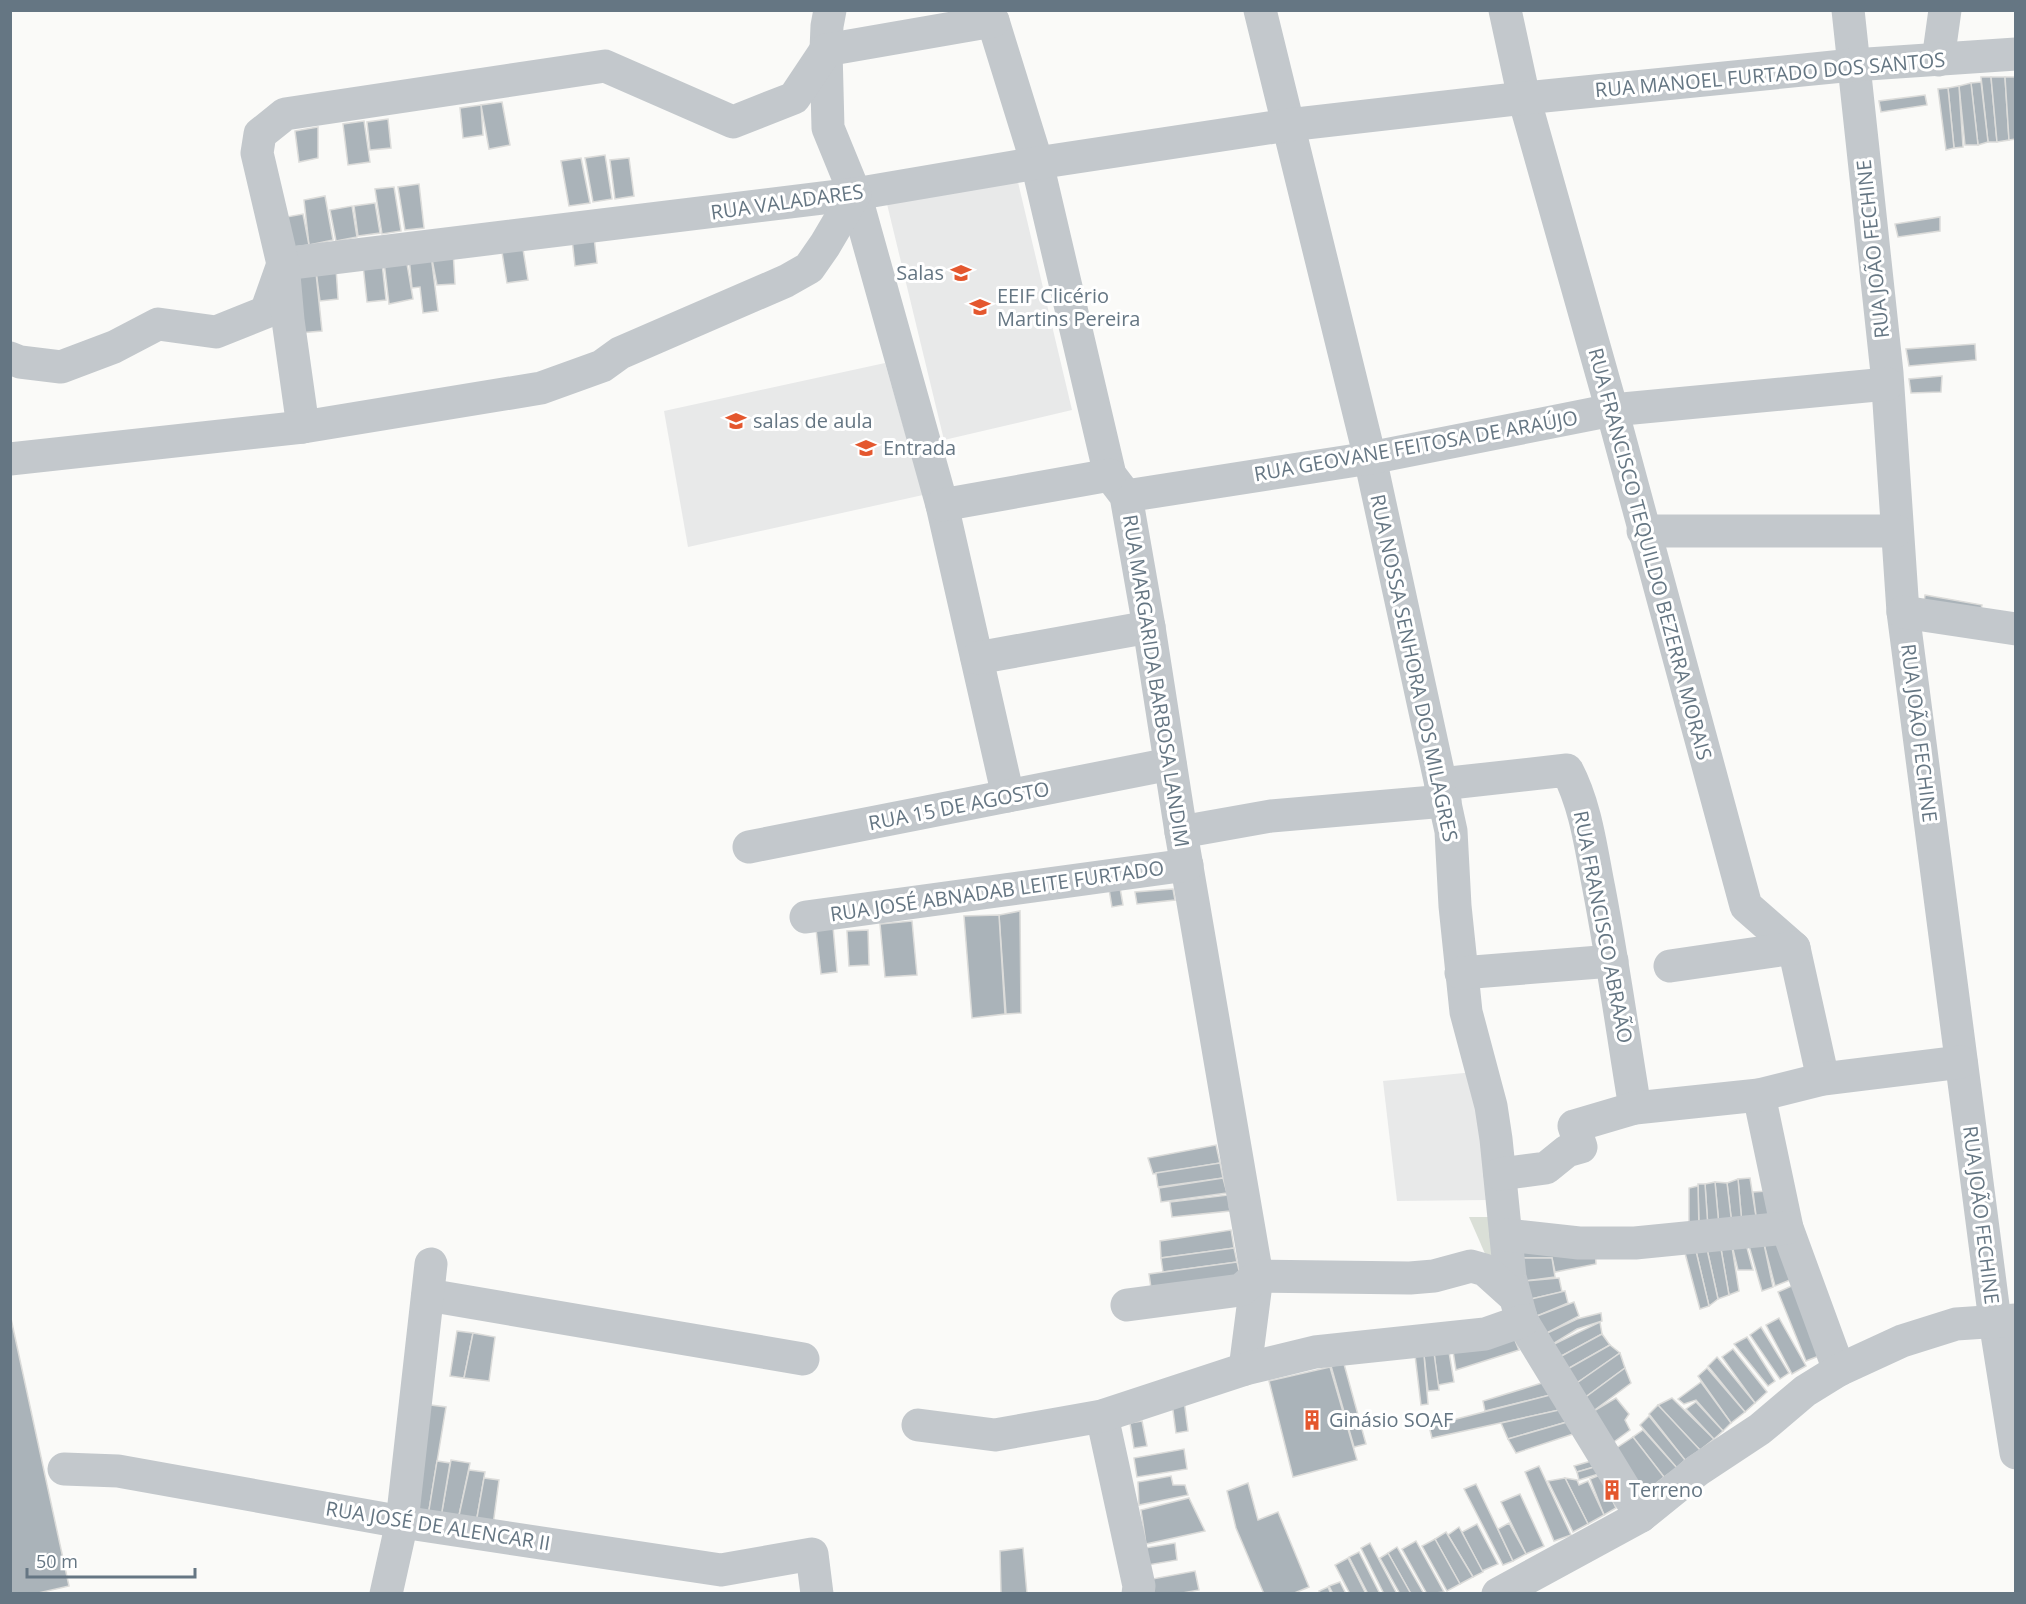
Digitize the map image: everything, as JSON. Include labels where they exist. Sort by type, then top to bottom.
[{"type":"street","points":[[830,10],[826,50],[828,128],[855,194],[942,505],[1008,796]]},
{"type":"street","name":"RUA NOSSA SENHORA DOS MILAGRES","points":[[1260,10],[1370,458],[1451,831],[1461,974],[1466,1012],[1491,1106],[1510,1277],[1519,1309],[1641,1516]]},
{"type":"street","name":"RUA FRANCISCO TEQUILDO BEZERRA MORAIS","points":[[1505,10],[1524,98],[1612,410],[1746,906],[1794,948]]},
{"type":"street","name":"RUA JOÃO FECHINE","points":[[1848,10],[1887,384],[1903,612],[1961,1062],[2005,1320],[2016,1453]]},
{"type":"street","points":[[1938,60],[1945,10]]},
{"type":"street","points":[[303,428],[288,320],[283,264],[257,153],[260,134],[285,114],[605,66],[733,122],[794,98],[826,50],[989,16]]},
{"type":"street","name":"RUA MARGARIDA BARBOSA LANDIM","points":[[989,16],[1036,163],[1118,485],[1149,627],[1181,832],[1257,1276],[1245,1369]]},
{"type":"street","name":"RUA MANOEL FURTADO DOS SANTOS","points":[[1288,125],[1524,98],[1853,65],[2016,54]]},
{"type":"street","name":"RUA VALADARES","points":[[283,264],[855,194],[1036,163],[1288,125]]},
{"type":"street","points":[[10,459],[303,428],[541,388],[602,366],[620,353],[786,282],[809,268],[855,194]]},
{"type":"street","points":[[10,358],[20,362],[61,367],[114,347],[158,324],[216,332],[266,312],[283,264]]},
{"type":"street","name":"RUA GEOVANE FEITOSA DE ARAÚJO","points":[[942,505],[1370,458],[1612,410],[1887,384]]},
{"type":"street","points":[[1644,531],[1896,531]]},
{"type":"street","points":[[1903,612],[2016,629]]},
{"type":"street","points":[[976,658],[1149,627]]},
{"type":"street","name":"RUA 15 DE AGOSTO","points":[[749,847],[1170,764]]},
{"type":"street","name":"RUA FRANCISCO ABRAÃO","points":[[1443,793],[1546,771],[1567,770],[1575,786],[1590,840],[1635,1108]]},
{"type":"street","points":[[1181,832],[1271,816],[1443,793]]},
{"type":"street","name":"RUA JOSÉ ABNADAB LEITE FURTADO","points":[[806,917],[1187,865]]},
{"type":"street","points":[[1670,966],[1794,948],[1824,1078]]},
{"type":"street","points":[[1461,974],[1612,961]]},
{"type":"street","points":[[1500,1174],[1546,1168],[1566,1150],[1581,1147],[1574,1126],[1635,1108],[1759,1095],[1824,1078],[1961,1062]]},
{"type":"street","points":[[1759,1095],[1787,1228],[1839,1370]]},
{"type":"street","points":[[1506,1235],[1579,1243],[1635,1244],[1787,1228]]},
{"type":"street","points":[[918,1425],[995,1435],[1102,1416],[1245,1369],[1315,1352],[1485,1334],[1519,1309],[1485,1270],[1471,1266],[1410,1278],[1257,1276],[1241,1290],[1127,1305]]},
{"type":"street","points":[[386,1593],[402,1522],[429,1279],[803,1359]]},
{"type":"street","points":[[1498,1593],[1641,1516],[1698,1470],[1760,1429],[1805,1391],[1839,1370],[1914,1337],[1956,1324],[2005,1320]]},
{"type":"street","points":[[1102,1416],[1139,1586],[1138,1593]]},
{"type":"street","name":"RUA JOSÉ DE ALENCAR II","points":[[64,1470],[118,1471],[402,1522],[721,1569],[812,1554],[817,1593]]},
{"type":"shaded area","name":"EEIF Clicério Martins Pereira","points":[[1017,178],[1072,410],[944,440],[887,204]]},
{"type":"shaded area","points":[[885,363],[923,495],[688,547],[664,411]]},
{"type":"shaded area","points":[[1474,1072],[1488,1200],[1397,1201],[1383,1081]]},
{"type":"shaded area","points":[[1469,1217],[1496,1217],[1493,1272]]},
{"type":"building","points":[[1981,77],[1991,77],[1997,142],[1988,142]]},
{"type":"building","points":[[1991,77],[2005,77],[2009,140],[1997,142]]},
{"type":"building","points":[[2005,77],[2015,77],[2016,139],[2009,140]]},
{"type":"building","points":[[1981,82],[1988,142],[1978,145],[1971,83]]},
{"type":"building","points":[[1971,83],[1978,145],[1965,145],[1959,86]]},
{"type":"building","points":[[1959,86],[1963,147],[1954,148],[1948,88]]},
{"type":"building","points":[[1948,88],[1954,148],[1946,150],[1938,89]]},
{"type":"building","points":[[1925,95],[1927,105],[1881,112],[1879,101]]},
{"type":"building","points":[[502,102],[510,145],[489,149],[481,105]]},
{"type":"building","points":[[481,105],[483,135],[463,138],[460,108]]},
{"type":"building","points":[[388,119],[391,148],[370,150],[367,122]]},
{"type":"building","points":[[364,121],[370,162],[348,165],[343,124]]},
{"type":"building","points":[[318,127],[318,158],[299,162],[295,131]]},
{"type":"building","points":[[605,155],[612,199],[593,202],[585,158]]},
{"type":"building","points":[[581,158],[590,203],[569,206],[561,161]]},
{"type":"building","points":[[629,158],[634,196],[615,199],[610,160]]},
{"type":"building","points":[[419,184],[424,228],[405,230],[398,187]]},
{"type":"building","points":[[394,187],[401,231],[382,234],[375,189]]},
{"type":"building","points":[[325,196],[333,240],[309,245],[304,200]]},
{"type":"building","points":[[375,203],[380,233],[358,236],[354,206]]},
{"type":"building","points":[[352,206],[357,237],[336,241],[330,210]]},
{"type":"building","points":[[303,214],[309,245],[286,248],[281,218]]},
{"type":"building","points":[[1940,217],[1940,231],[1898,237],[1895,224]]},
{"type":"building","points":[[594,237],[597,263],[575,266],[572,239]]},
{"type":"building","points":[[522,243],[528,280],[507,283],[501,246]]},
{"type":"building","points":[[453,250],[455,284],[437,285],[431,254]]},
{"type":"building","points":[[431,255],[438,311],[423,313],[420,287],[412,288],[409,257]]},
{"type":"building","points":[[406,258],[413,299],[389,304],[384,262]]},
{"type":"building","points":[[382,263],[386,300],[367,302],[363,265]]},
{"type":"building","points":[[336,268],[338,299],[320,301],[316,271]]},
{"type":"building","points":[[316,273],[322,331],[299,333],[292,275]]},
{"type":"building","points":[[1975,344],[1976,360],[1909,366],[1906,349]]},
{"type":"building","points":[[1942,376],[1941,392],[1911,393],[1909,379]]},
{"type":"building","points":[[1925,595],[1982,605],[1978,619],[1923,611]]},
{"type":"building","points":[[1120,888],[1123,905],[1112,907],[1109,889]]},
{"type":"building","points":[[1173,889],[1175,900],[1137,904],[1135,892]]},
{"type":"building","points":[[1020,911],[1021,1013],[1006,1014],[999,915]]},
{"type":"building","points":[[999,915],[1005,1014],[972,1018],[964,916]]},
{"type":"building","points":[[912,921],[917,975],[885,977],[880,924]]},
{"type":"building","points":[[833,927],[837,972],[821,974],[816,929]]},
{"type":"building","points":[[868,930],[869,965],[849,966],[847,931]]},
{"type":"building","points":[[1216,1145],[1220,1163],[1153,1174],[1148,1158]]},
{"type":"building","points":[[1220,1163],[1223,1178],[1158,1187],[1156,1173]]},
{"type":"building","points":[[1223,1178],[1227,1193],[1161,1202],[1159,1188]]},
{"type":"building","points":[[1750,1178],[1757,1223],[1742,1224],[1738,1179]]},
{"type":"building","points":[[1738,1179],[1742,1224],[1732,1225],[1727,1183]]},
{"type":"building","points":[[1715,1182],[1727,1183],[1732,1225],[1719,1226]]},
{"type":"building","points":[[1715,1182],[1719,1226],[1708,1228],[1705,1184]]},
{"type":"building","points":[[1698,1184],[1705,1184],[1708,1228],[1699,1228]]},
{"type":"building","points":[[1698,1186],[1699,1228],[1689,1230],[1689,1188]]},
{"type":"building","points":[[1767,1191],[1772,1222],[1757,1223],[1753,1192]]},
{"type":"building","points":[[1228,1195],[1230,1211],[1172,1217],[1170,1202]]},
{"type":"building","points":[[1231,1230],[1234,1248],[1161,1258],[1160,1241]]},
{"type":"building","points":[[1778,1241],[1790,1280],[1775,1286],[1764,1244]]},
{"type":"building","points":[[1521,1243],[1595,1249],[1596,1264],[1555,1272],[1552,1258],[1522,1258]]},
{"type":"building","points":[[1746,1244],[1753,1270],[1738,1270],[1732,1245]]},
{"type":"building","points":[[1764,1244],[1773,1287],[1762,1291],[1749,1246]]},
{"type":"building","points":[[1732,1247],[1739,1291],[1729,1295],[1721,1249]]},
{"type":"building","points":[[1234,1248],[1237,1262],[1163,1272],[1161,1258]]},
{"type":"building","points":[[1707,1249],[1721,1249],[1729,1295],[1718,1299]]},
{"type":"building","points":[[1707,1249],[1718,1299],[1709,1306],[1696,1251]]},
{"type":"building","points":[[1696,1251],[1709,1306],[1700,1309],[1685,1253]]},
{"type":"building","points":[[1522,1258],[1552,1258],[1555,1277],[1525,1281]]},
{"type":"building","points":[[1237,1262],[1241,1279],[1151,1288],[1149,1274]]},
{"type":"building","points":[[1559,1278],[1562,1292],[1531,1299],[1525,1281]]},
{"type":"building","points":[[1796,1284],[1824,1354],[1806,1361],[1778,1292]]},
{"type":"building","points":[[1565,1291],[1568,1303],[1537,1316],[1531,1299]]},
{"type":"building","points":[[1574,1302],[1579,1316],[1543,1335],[1537,1316]]},
{"type":"building","points":[[1601,1313],[1602,1321],[1577,1329],[1548,1347],[1543,1335],[1577,1319]]},
{"type":"building","points":[[10,1314],[69,1586],[34,1594],[10,1594]]},
{"type":"building","points":[[1779,1318],[1806,1366],[1792,1374],[1766,1325]]},
{"type":"building","points":[[1600,1322],[1602,1334],[1556,1359],[1548,1347]]},
{"type":"building","points":[[1761,1327],[1789,1373],[1780,1379],[1750,1335]]},
{"type":"building","points":[[457,1331],[473,1333],[464,1378],[450,1376]]},
{"type":"building","points":[[473,1333],[495,1337],[489,1381],[464,1378]]},
{"type":"building","points":[[1602,1334],[1610,1345],[1564,1371],[1556,1359]]},
{"type":"building","points":[[1747,1337],[1775,1381],[1768,1386],[1734,1344]]},
{"type":"building","points":[[1514,1338],[1519,1350],[1456,1370],[1453,1351]]},
{"type":"building","points":[[1610,1345],[1620,1353],[1574,1385],[1564,1371]]},
{"type":"building","points":[[1733,1349],[1767,1392],[1755,1403],[1722,1357]]},
{"type":"building","points":[[1449,1352],[1454,1382],[1438,1385],[1434,1353]]},
{"type":"building","points":[[1434,1353],[1439,1390],[1428,1391],[1424,1355]]},
{"type":"building","points":[[1620,1353],[1625,1368],[1583,1399],[1574,1385]]},
{"type":"building","points":[[1415,1355],[1424,1355],[1428,1404],[1421,1405]]},
{"type":"building","points":[[1717,1357],[1755,1403],[1745,1412],[1708,1366]]},
{"type":"building","points":[[1344,1364],[1366,1444],[1354,1447],[1331,1366]]},
{"type":"building","name":"Ginásio SOAF","points":[[1330,1367],[1357,1460],[1293,1477],[1269,1381]]},
{"type":"building","points":[[1625,1368],[1631,1383],[1592,1412],[1583,1399]]},
{"type":"building","points":[[1707,1368],[1745,1412],[1731,1423],[1698,1376]]},
{"type":"building","points":[[1701,1382],[1731,1423],[1723,1431],[1696,1400],[1684,1404],[1678,1399]]},
{"type":"building","points":[[1542,1383],[1550,1395],[1485,1411],[1483,1401]]},
{"type":"building","points":[[1550,1395],[1559,1410],[1432,1438],[1429,1426]]},
{"type":"building","points":[[1616,1398],[1629,1414],[1625,1420],[1630,1430],[1611,1444],[1592,1412]]},
{"type":"building","points":[[1672,1398],[1714,1439],[1700,1450],[1658,1405]]},
{"type":"building","points":[[1184,1400],[1188,1431],[1176,1433],[1172,1403]]},
{"type":"building","points":[[1696,1402],[1723,1431],[1714,1439],[1686,1409]]},
{"type":"building","points":[[423,1404],[446,1407],[428,1516],[409,1512]]},
{"type":"building","points":[[1658,1405],[1700,1450],[1685,1460],[1649,1414]]},
{"type":"building","points":[[1559,1410],[1567,1422],[1508,1439],[1501,1423]]},
{"type":"building","points":[[1649,1416],[1685,1460],[1677,1468],[1640,1425]]},
{"type":"building","points":[[1142,1421],[1147,1446],[1134,1448],[1130,1423]]},
{"type":"building","points":[[1567,1422],[1573,1434],[1516,1453],[1508,1439]]},
{"type":"building","points":[[1643,1430],[1677,1468],[1664,1477],[1633,1437]]},
{"type":"building","points":[[1633,1437],[1664,1477],[1645,1492],[1615,1449]]},
{"type":"building","points":[[1184,1449],[1187,1469],[1137,1477],[1134,1458]]},
{"type":"building","points":[[1598,1459],[1601,1465],[1577,1472],[1574,1466]]},
{"type":"building","points":[[451,1460],[470,1463],[458,1520],[441,1517]]},
{"type":"building","points":[[437,1461],[450,1463],[441,1517],[428,1516]]},
{"type":"building","points":[[1601,1465],[1605,1472],[1579,1480],[1577,1472]]},
{"type":"building","points":[[1539,1466],[1571,1535],[1554,1541],[1525,1472]]},
{"type":"building","points":[[469,1470],[485,1472],[476,1523],[458,1520]]},
{"type":"building","points":[[1600,1475],[1616,1508],[1604,1515],[1590,1479]]},
{"type":"building","points":[[1171,1476],[1173,1485],[1185,1485],[1188,1495],[1139,1505],[1138,1482]]},
{"type":"building","points":[[484,1478],[499,1480],[493,1525],[476,1523]]},
{"type":"building","points":[[1565,1478],[1577,1480],[1579,1485],[1588,1481],[1604,1515],[1588,1524]]},
{"type":"building","points":[[1565,1478],[1588,1524],[1573,1532],[1548,1481]]},
{"type":"building","points":[[1248,1483],[1258,1520],[1278,1512],[1309,1587],[1292,1594],[1264,1594],[1236,1528],[1227,1491]]},
{"type":"building","points":[[1476,1484],[1513,1561],[1503,1565],[1464,1489]]},
{"type":"building","points":[[1520,1494],[1544,1546],[1526,1554],[1501,1502]]},
{"type":"building","points":[[1189,1498],[1205,1531],[1146,1544],[1141,1510]]},
{"type":"building","points":[[1509,1523],[1526,1554],[1513,1561],[1498,1529]]},
{"type":"building","points":[[1477,1524],[1498,1564],[1482,1571],[1462,1532]]},
{"type":"building","points":[[1459,1527],[1483,1572],[1473,1577],[1448,1535]]},
{"type":"building","points":[[1446,1532],[1473,1577],[1460,1584],[1435,1539]]},
{"type":"building","points":[[1435,1539],[1460,1584],[1447,1591],[1422,1546]]},
{"type":"building","points":[[1416,1541],[1444,1592],[1427,1594],[1402,1549]]},
{"type":"building","points":[[1175,1543],[1177,1560],[1148,1565],[1145,1548]]},
{"type":"building","points":[[1370,1543],[1397,1594],[1384,1594],[1361,1548]]},
{"type":"building","points":[[1397,1547],[1424,1594],[1411,1594],[1388,1553]]},
{"type":"building","points":[[1023,1548],[1027,1594],[1001,1594],[1000,1551]]},
{"type":"building","points":[[1359,1552],[1380,1594],[1368,1594],[1349,1557]]},
{"type":"building","points":[[1388,1553],[1411,1594],[1400,1594],[1380,1558]]},
{"type":"building","points":[[1348,1558],[1366,1594],[1350,1594],[1335,1565]]},
{"type":"building","points":[[1195,1571],[1199,1590],[1177,1594],[1150,1594],[1147,1580]]},
{"type":"building","points":[[1340,1582],[1346,1594],[1333,1594],[1329,1586]]},
{"type":"building","points":[[1328,1587],[1331,1594],[1321,1594],[1319,1591]]},
{"type":"place","name":"Salas","points":[[961,273]]},
{"type":"place","name":"EEIF Clicério Martins Pereira","points":[[980,307]]},
{"type":"place","name":"salas de aula","points":[[736,421]]},
{"type":"place","name":"Entrada","points":[[866,448]]},
{"type":"place","name":"Ginásio SOAF","points":[[1312,1420]]},
{"type":"place","name":"Terreno","points":[[1612,1490]]}]
